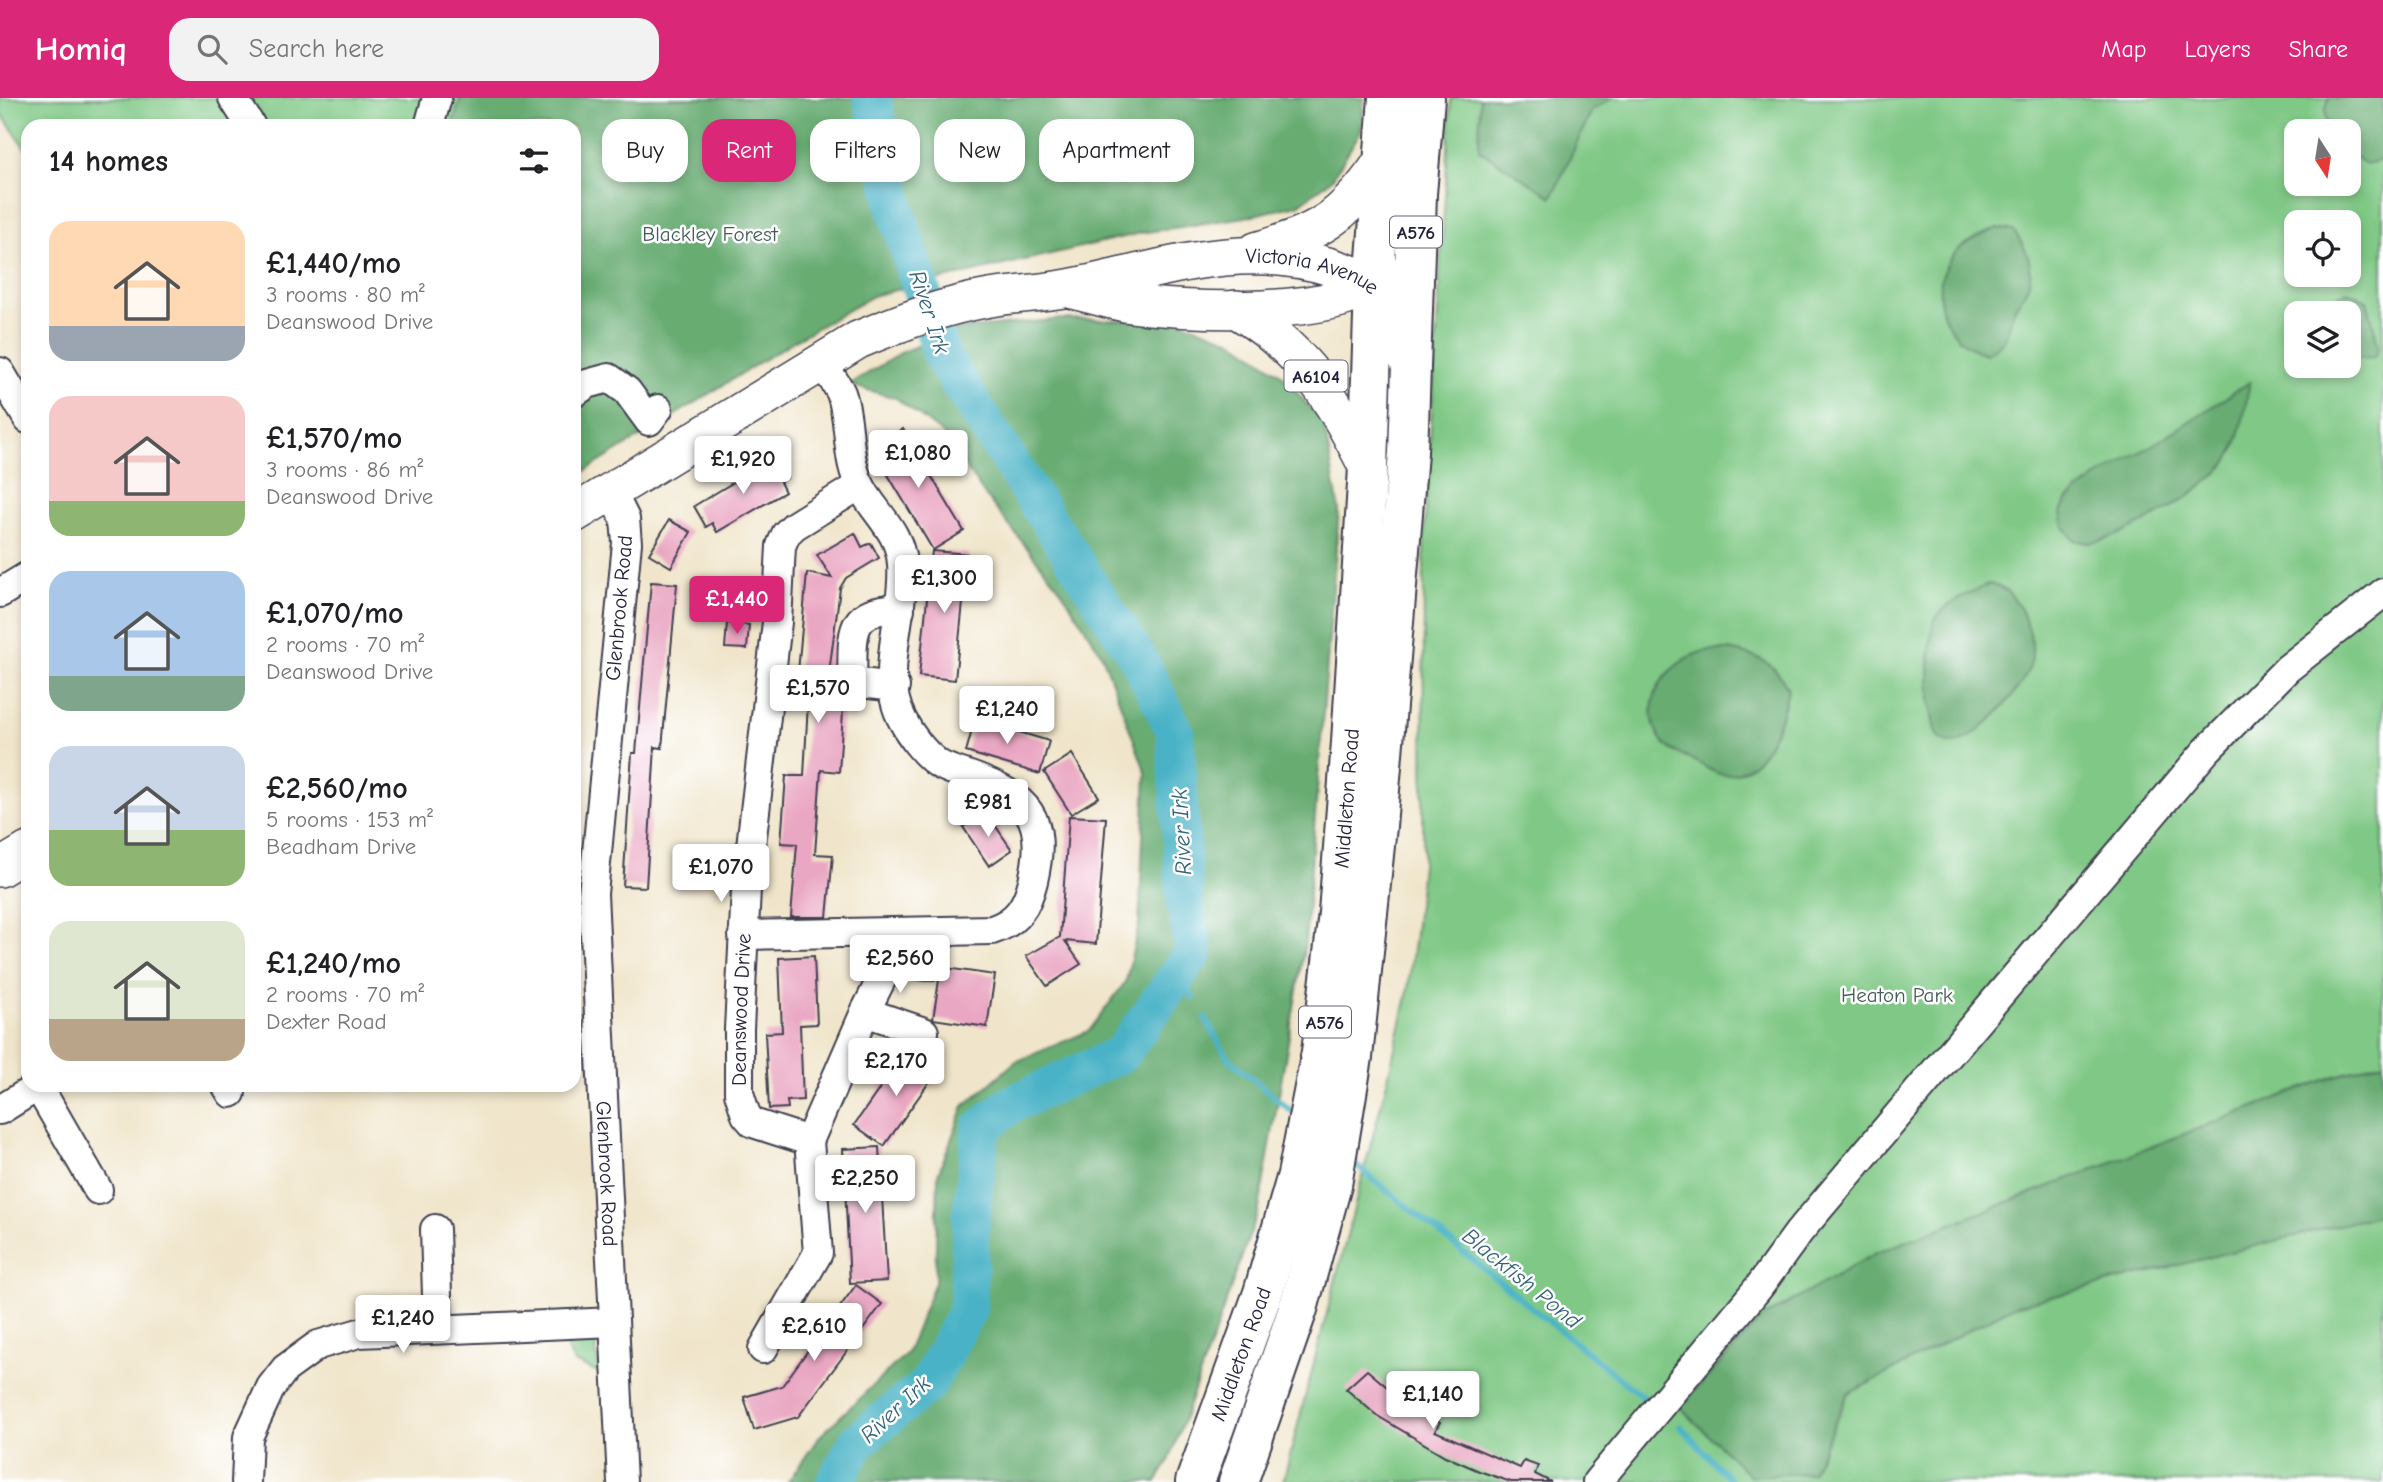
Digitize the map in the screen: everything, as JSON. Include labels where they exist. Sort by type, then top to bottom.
[{"type":"highway","name":"Middleton Road","points":[[1195,1482],[1263,1293],[1297,1175],[1321,1052],[1339,900],[1368,468],[1381,164],[1388,98]]},
{"type":"highway","name":"Middleton Road","points":[[1238,1482],[1298,1309],[1332,1185],[1353,1057],[1377,826],[1408,453],[1417,194],[1425,98]]},
{"type":"main road","points":[[1241,255],[1291,240],[1334,219],[1359,195],[1381,164]]},
{"type":"main road","points":[[1411,367],[1374,286],[1385,270],[1402,219],[1417,194]]},
{"type":"main road","name":"Victoria Avenue","points":[[821,362],[858,340],[947,307],[1068,288],[1136,271],[1241,255],[1325,265],[1374,286]]},
{"type":"main road","name":"Victoria Avenue","points":[[1068,288],[1125,303],[1236,309],[1299,307],[1350,296],[1374,286]]},
{"type":"main road","name":"A6104","points":[[1236,309],[1278,338],[1312,371],[1337,408],[1368,468]]},
{"type":"main road","points":[[581,510],[821,362]]},
{"type":"main road","points":[[0,868],[21,855]]},
{"type":"street","points":[[233,98],[246,119]]},
{"type":"street","points":[[431,119],[437,98]]},
{"type":"street","points":[[743,935],[970,932],[1004,926],[1019,914],[1031,889],[1038,858],[1033,816],[1016,795],[937,763],[902,720],[895,687],[894,653],[900,609],[902,565],[899,547],[887,522],[860,485],[853,469],[841,394],[821,362]]},
{"type":"street","points":[[0,372],[21,407]]},
{"type":"street","points":[[581,388],[609,378],[627,391],[649,421],[658,409]]},
{"type":"street","name":"Deanswood Drive","points":[[809,1141],[754,1123],[742,1105],[739,1029],[743,935],[777,622],[781,545],[794,526],[860,485]]},
{"type":"street","name":"Glenbrook Road","points":[[611,491],[625,519],[627,543],[585,840],[593,894],[622,1482]]},
{"type":"street","points":[[0,593],[21,580]]},
{"type":"street","points":[[1597,1482],[1759,1287],[1799,1232],[2206,751],[2287,669],[2383,593]]},
{"type":"street","points":[[895,687],[852,682],[855,627],[862,615],[878,608],[900,609]]},
{"type":"street","points":[[763,1349],[818,1253],[809,1141],[865,1012],[890,962],[930,966]]},
{"type":"street","points":[[865,1012],[924,1032]]},
{"type":"street","points":[[0,1110],[29,1092]]},
{"type":"street","points":[[42,1092],[98,1190]]},
{"type":"street","points":[[435,1229],[438,1329]]},
{"type":"street","points":[[246,1482],[248,1437],[260,1408],[285,1369],[318,1345],[359,1333],[614,1322]]},
{"type":"green space","points":[[0,98],[461,98],[454,119],[21,119],[21,142],[0,112]]},
{"type":"green space","name":"Blackley Forest","points":[[461,98],[1364,98],[1361,131],[1332,179],[1298,205],[1245,217],[1141,233],[875,295],[797,339],[581,474],[581,119],[454,119]]},
{"type":"green space","name":"Heaton Park","points":[[1451,98],[2383,98],[2383,1482],[1283,1482],[1407,996],[1423,854],[1424,540]]},
{"type":"green space","points":[[1480,98],[1613,98],[1592,110],[1552,197],[1479,150]]},
{"type":"green space","points":[[2329,98],[2383,98],[2383,160],[2365,164],[2361,161],[2361,119],[2326,119]]},
{"type":"green space","points":[[1998,228],[2014,231],[2019,238],[2029,260],[2030,276],[2029,284],[2014,310],[2003,340],[1986,354],[1971,348],[1949,326],[1940,298],[1941,282],[1946,267],[1959,249]]},
{"type":"green space","points":[[2347,291],[2367,300],[2379,348],[2374,357],[2361,358],[2361,301],[2330,301]]},
{"type":"green space","points":[[1062,319],[1180,321],[1234,341],[1281,374],[1324,424],[1339,510],[1305,944],[1259,1209],[1169,1461],[1156,1482],[788,1482],[819,1437],[907,1353],[935,1282],[938,1174],[964,1106],[1015,1062],[1089,1031],[1126,981],[1139,924],[1146,773],[1102,655],[1061,590],[987,498],[943,434],[896,398],[849,385],[904,351],[962,329]]},
{"type":"green space","points":[[2250,382],[2237,441],[2219,471],[2186,498],[2123,533],[2090,543],[2074,540],[2064,527],[2061,512],[2068,499],[2095,478],[2159,441]]},
{"type":"green space","points":[[1990,584],[2002,588],[2010,595],[2023,615],[2031,640],[2030,666],[2005,705],[1991,719],[1977,732],[1963,740],[1950,743],[1939,738],[1932,716],[1929,659],[1933,627],[1936,618],[1953,602]]},
{"type":"green space","points":[[1728,650],[1757,657],[1771,665],[1788,689],[1776,731],[1759,758],[1736,773],[1721,774],[1673,751],[1665,744],[1655,726],[1652,712],[1659,686],[1676,665],[1704,651]]},
{"type":"green space","points":[[2383,1062],[2383,1214],[2014,1306],[1848,1394],[1812,1473],[1750,1476],[1680,1407],[1761,1319],[1876,1253],[2332,1077]]},
{"type":"green space","points":[[581,1333],[595,1343],[599,1373],[574,1362],[559,1334]]},
{"type":"building","points":[[903,429],[964,531],[933,550],[872,448]]},
{"type":"building","points":[[774,458],[787,478],[780,482],[785,492],[717,532],[712,523],[706,527],[694,506]]},
{"type":"building","points":[[669,520],[691,532],[671,567],[649,554]]},
{"type":"building","points":[[855,533],[862,547],[871,543],[879,558],[846,578],[840,588],[826,696],[844,697],[839,772],[821,770],[815,854],[833,855],[827,917],[791,917],[797,844],[781,843],[786,776],[804,776],[809,684],[797,683],[807,573],[832,578],[817,555]]},
{"type":"building","points":[[932,551],[968,554],[955,680],[919,676]]},
{"type":"building","points":[[651,582],[677,584],[662,748],[655,747],[646,887],[623,886],[632,753],[636,753]]},
{"type":"building","points":[[727,623],[749,625],[747,649],[725,648]]},
{"type":"building","points":[[975,719],[1049,741],[1040,774],[966,752]]},
{"type":"building","points":[[1072,754],[1099,797],[1071,814],[1044,772]]},
{"type":"building","points":[[986,812],[1012,850],[989,866],[963,827]]},
{"type":"building","points":[[1069,816],[1106,818],[1096,944],[1065,941],[1081,964],[1047,986],[1026,956],[1060,937]]},
{"type":"building","points":[[814,956],[817,1024],[800,1025],[803,1100],[787,1101],[788,1108],[769,1109],[765,1033],[782,1032],[779,958]]},
{"type":"building","points":[[946,968],[995,975],[987,1027],[933,1019],[939,980]]},
{"type":"building","points":[[907,1050],[937,1071],[884,1146],[854,1125]]},
{"type":"building","points":[[879,1147],[887,1281],[850,1283],[843,1149]]},
{"type":"building","points":[[856,1285],[882,1304],[798,1417],[754,1430],[744,1397],[782,1386]]},
{"type":"building","points":[[1367,1370],[1387,1387],[1440,1422],[1435,1431],[1520,1468],[1524,1461],[1538,1466],[1535,1474],[1551,1482],[1511,1482],[1479,1471],[1445,1456],[1376,1415],[1346,1389]]},
{"type":"waterway","name":"River Irk","points":[[835,1482],[858,1441],[928,1384],[968,1309],[971,1218],[981,1128],[1010,1105],[1121,1054],[1194,952],[1185,901],[1175,731],[1141,663],[943,358],[897,213],[872,98]]},
{"type":"waterway","points":[[1179,973],[1193,998]]},
{"type":"waterway","name":"Blackfish Pond","points":[[1205,1018],[1228,1058],[1294,1113]]},
{"type":"waterway","name":"Blackfish Pond","points":[[1353,1163],[1645,1399]]},
{"type":"waterway","name":"Blackfish Pond","points":[[1680,1426],[1732,1482]]}]
